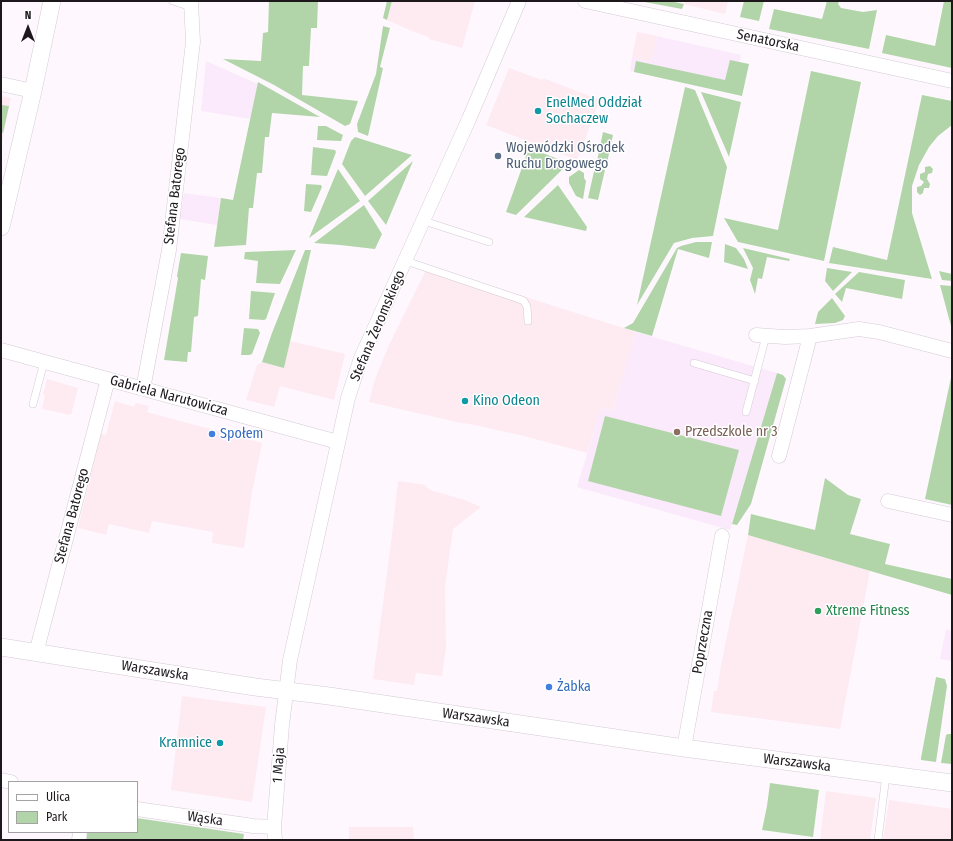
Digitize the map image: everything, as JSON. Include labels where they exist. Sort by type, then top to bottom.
[{"type":"street","points":[[1,226],[33,91],[52,1]]},
{"type":"street","name":"Stefana Żeromskiego","points":[[285,690],[290,660],[348,398],[361,358],[469,119],[518,1]]},
{"type":"street","name":"Senatorska","points":[[585,1],[606,3],[952,81]]},
{"type":"street","name":"Stefana Batorego","points":[[143,388],[169,250],[193,42],[191,4]]},
{"type":"street","points":[[1,84],[33,91]]},
{"type":"street","points":[[761,336],[810,336],[858,329],[879,332],[952,351]]},
{"type":"street","points":[[779,456],[810,336]]},
{"type":"street","name":"Gabriela Narutowicza","points":[[1,350],[338,442]]},
{"type":"street","name":"Stefana Batorego","points":[[36,653],[108,380]]},
{"type":"street","points":[[888,501],[952,515]]},
{"type":"street","name":"Poprzeczna","points":[[684,748],[722,536]]},
{"type":"street","name":"Warszawska","points":[[1,647],[684,748],[952,783]]},
{"type":"street","name":"1 Maja","points":[[274,833],[285,690]]},
{"type":"street","name":"Wąska","points":[[138,810],[253,826],[274,833]]},
{"type":"lane","points":[[173,1],[191,4]]},
{"type":"lane","points":[[424,221],[489,242]]},
{"type":"lane","points":[[406,261],[519,299],[524,302],[527,307],[528,321]]},
{"type":"lane","points":[[746,412],[755,381],[761,336]]},
{"type":"lane","points":[[33,404],[44,362]]},
{"type":"lane","points":[[694,362],[755,381]]},
{"type":"lane","points":[[878,840],[886,774]]},
{"type":"shaded area","points":[[392,1],[475,1],[462,48],[429,39],[429,37],[387,20]]},
{"type":"shaded area","points":[[685,1],[728,1],[725,14],[684,4]]},
{"type":"shaded area","points":[[637,32],[657,36],[651,62],[632,57]]},
{"type":"shaded area","points":[[657,36],[741,55],[733,93],[630,71],[632,57],[651,62]]},
{"type":"shaded area","points":[[206,61],[258,84],[250,119],[201,111]]},
{"type":"shaded area","points":[[509,68],[542,80],[543,78],[600,100],[577,160],[486,125]]},
{"type":"shaded area","points":[[1,96],[11,98],[1,147]]},
{"type":"shaded area","points":[[184,193],[221,198],[217,225],[180,219]]},
{"type":"shaded area","points":[[428,266],[636,332],[613,410],[601,408],[587,453],[524,436],[369,402],[374,382],[388,347]]},
{"type":"shaded area","name":"Przedszkole nr 3","points":[[636,332],[777,373],[730,530],[577,487],[601,408],[613,410]]},
{"type":"shaded area","points":[[290,341],[345,354],[334,400],[280,386],[274,407],[246,400],[257,365],[262,362],[284,368]]},
{"type":"shaded area","points":[[47,379],[78,388],[71,415],[42,409],[45,395],[43,394]]},
{"type":"shaded area","points":[[115,401],[134,407],[136,403],[149,406],[147,412],[262,443],[252,492],[244,548],[212,543],[213,532],[152,521],[149,533],[109,524],[106,535],[78,528],[101,434],[106,435]]},
{"type":"shaded area","points":[[398,481],[425,485],[430,490],[465,500],[481,507],[453,529],[445,587],[446,648],[442,676],[416,673],[414,685],[373,679]]},
{"type":"shaded area","points":[[748,535],[870,571],[840,729],[711,712],[714,691],[717,691]]},
{"type":"shaded area","points":[[946,629],[952,631],[952,661],[940,659]]},
{"type":"shaded area","name":"Kramnice","points":[[182,696],[266,707],[252,802],[171,790]]},
{"type":"shaded area","points":[[826,791],[876,798],[870,840],[820,840]]},
{"type":"shaded area","points":[[889,800],[952,809],[952,840],[883,840]]},
{"type":"shaded area","points":[[349,827],[413,827],[414,840],[349,840]]},
{"type":"green space","points":[[269,1],[318,1],[317,28],[311,28],[309,66],[303,66],[302,95],[358,101],[350,124],[345,126],[274,85],[223,59],[261,61],[263,33],[268,32]]},
{"type":"green space","points":[[387,1],[392,1],[387,20],[383,18]]},
{"type":"green space","points":[[639,1],[670,1],[684,4],[682,9]]},
{"type":"green space","points":[[744,1],[764,1],[759,21],[740,17]]},
{"type":"green space","points":[[827,1],[839,1],[838,4],[841,8],[863,12],[877,10],[869,49],[769,29],[774,9],[822,19]]},
{"type":"green space","points":[[944,1],[952,1],[952,68],[882,53],[886,35],[935,46]]},
{"type":"green space","points":[[383,26],[390,28],[380,67],[383,68],[368,136],[358,132],[357,124],[376,74]]},
{"type":"green space","points":[[730,60],[749,64],[742,96],[634,72],[636,61],[725,80]]},
{"type":"green space","points":[[811,71],[861,82],[824,261],[738,242],[724,218],[778,230]]},
{"type":"green space","points":[[258,82],[320,117],[272,113],[269,137],[265,137],[262,173],[257,173],[253,208],[249,208],[246,245],[214,247],[221,198],[233,200]]},
{"type":"green space","points":[[685,87],[695,90],[727,167],[713,236],[692,238],[674,243],[637,305]]},
{"type":"green space","points":[[701,92],[741,102],[729,157]]},
{"type":"green space","points":[[922,95],[952,101],[952,125],[938,136],[929,147],[919,165],[912,186],[912,213],[932,279],[829,263],[833,247],[887,260]]},
{"type":"green space","points":[[1,105],[9,106],[3,133],[1,132]]},
{"type":"green space","points":[[318,126],[326,126],[343,135],[341,141],[317,140]]},
{"type":"green space","points":[[603,132],[613,135],[607,163],[597,161]]},
{"type":"green space","points":[[355,137],[412,155],[365,196],[342,164],[351,141]]},
{"type":"green space","points":[[313,147],[335,150],[336,152],[327,176],[311,175]]},
{"type":"green space","points":[[529,148],[569,163],[516,215],[506,212]]},
{"type":"green space","points":[[413,161],[386,225],[368,201]]},
{"type":"green space","points":[[930,166],[933,169],[932,173],[928,174],[927,179],[930,184],[929,188],[924,188],[923,193],[920,195],[917,192],[917,187],[921,186],[924,182],[920,179],[920,174],[925,172],[925,167]]},
{"type":"green space","points":[[595,167],[605,170],[598,200],[588,198]]},
{"type":"green space","points":[[338,169],[360,201],[309,238]]},
{"type":"green space","points":[[579,170],[584,173],[584,178],[586,181],[583,199],[576,196],[569,183],[569,177]]},
{"type":"green space","points":[[306,184],[321,185],[322,187],[311,212],[304,211]]},
{"type":"green space","points":[[558,185],[587,227],[586,231],[524,217]]},
{"type":"green space","points":[[364,205],[382,234],[375,249],[314,243]]},
{"type":"green space","points":[[696,242],[712,242],[709,258],[678,249],[652,336],[624,328],[633,323],[677,248]]},
{"type":"green space","points":[[725,244],[736,248],[744,259],[748,269],[724,262]]},
{"type":"green space","points":[[743,248],[790,259],[789,261],[767,257],[762,279],[758,278],[755,294],[750,280],[753,268]]},
{"type":"green space","points":[[296,250],[280,284],[256,283],[258,261],[244,259],[245,252]]},
{"type":"green space","points":[[305,250],[311,250],[284,368],[262,362],[272,333]]},
{"type":"green space","points":[[181,253],[208,256],[205,280],[201,279],[198,316],[194,317],[191,352],[188,352],[187,362],[164,360]]},
{"type":"green space","points":[[827,268],[852,272],[833,291],[825,281]]},
{"type":"green space","points":[[939,271],[952,274],[952,281],[942,280]]},
{"type":"green space","points":[[859,272],[905,280],[902,299],[846,288],[842,302],[835,294]]},
{"type":"green space","points":[[940,285],[952,286],[951,326]]},
{"type":"green space","points":[[251,291],[275,293],[266,319],[264,320],[249,319]]},
{"type":"green space","points":[[832,298],[845,316],[843,320],[835,323],[815,324],[818,312]]},
{"type":"green space","points":[[244,328],[258,329],[260,333],[252,354],[249,355],[241,355]]},
{"type":"green space","points":[[777,373],[783,375],[786,379],[751,504],[737,525],[732,524]]},
{"type":"green space","points":[[952,373],[952,505],[925,499]]},
{"type":"green space","points":[[605,416],[739,450],[721,516],[588,481]]},
{"type":"green space","points":[[825,478],[848,495],[861,499],[850,534],[890,544],[885,564],[952,579],[952,595],[748,535],[751,514],[815,530]]},
{"type":"green space","points":[[936,677],[945,679],[947,686],[936,762],[921,760],[921,758]]},
{"type":"green space","points":[[952,734],[952,764],[941,763],[946,735]]},
{"type":"green space","points":[[770,783],[819,790],[813,837],[762,830]]},
{"type":"green space","points":[[138,818],[244,834],[243,840],[85,840],[87,833],[138,833]]},
{"type":"place","name":"EnelMed Oddział Sochaczew","points":[[538,111]]},
{"type":"place","name":"Wojewódzki Ośrodek Ruchu Drogowego","points":[[498,156]]},
{"type":"place","name":"Kino Odeon","points":[[465,401]]},
{"type":"place","name":"Przedszkole nr 3","points":[[677,432]]},
{"type":"place","name":"Społem","points":[[212,434]]},
{"type":"place","name":"Xtreme Fitness","points":[[818,611]]},
{"type":"place","name":"Żabka","points":[[549,687]]},
{"type":"place","name":"Kramnice","points":[[220,743]]}]
